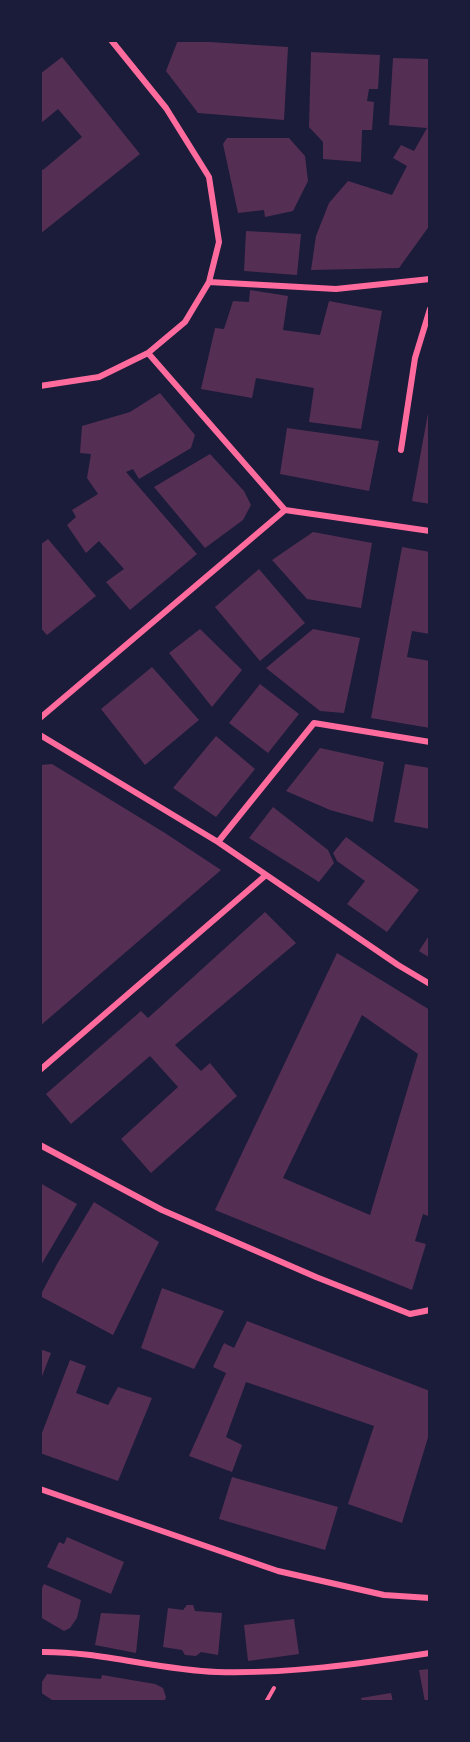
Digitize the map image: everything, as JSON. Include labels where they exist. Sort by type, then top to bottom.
[{"type":"street","points":[[40,386],[99,377],[148,353],[185,322],[209,282],[219,242],[209,177],[166,108],[111,40]]},
{"type":"street","points":[[209,282],[336,289],[429,279]]},
{"type":"street","points":[[401,450],[415,358],[429,309]]},
{"type":"street","points":[[148,353],[285,510],[429,531]]},
{"type":"street","points":[[40,718],[285,510]]},
{"type":"street","points":[[218,842],[314,723],[429,742]]},
{"type":"street","points":[[40,735],[218,842],[429,984]]},
{"type":"street","points":[[40,1070],[266,875]]},
{"type":"street","points":[[40,1145],[162,1210],[305,1272],[410,1314],[429,1310]]},
{"type":"street","points":[[40,1489],[278,1571],[384,1595],[429,1598]]},
{"type":"street","points":[[40,1652],[64,1651],[216,1672],[338,1667],[429,1653]]},
{"type":"path","points":[[266,1701],[276,1684]]},
{"type":"building","points":[[178,40],[288,47],[284,120],[198,113],[166,71]]},
{"type":"building","points":[[311,52],[380,55],[378,89],[369,89],[367,101],[374,102],[372,130],[362,130],[361,162],[323,159],[323,142],[309,127]]},
{"type":"building","points":[[62,57],[140,154],[40,234],[40,168],[43,170],[82,137],[58,109],[40,124],[40,74]]},
{"type":"building","points":[[393,58],[430,59],[430,225],[399,268],[311,270],[316,236],[329,203],[348,181],[392,195],[407,166],[393,158],[401,145],[414,151],[427,128],[389,125]]},
{"type":"building","points":[[227,138],[289,138],[305,156],[308,181],[293,211],[265,217],[264,210],[238,213],[223,144]]},
{"type":"building","points":[[246,231],[301,234],[297,275],[244,271]]},
{"type":"building","points":[[250,290],[288,296],[283,330],[320,335],[329,301],[382,311],[361,429],[309,422],[314,388],[256,378],[252,398],[201,389],[215,328],[224,329],[233,301],[249,302]]},
{"type":"building","points":[[160,393],[195,435],[191,448],[139,479],[133,469],[126,472],[197,554],[130,610],[106,582],[124,569],[99,541],[86,553],[67,525],[76,517],[72,510],[98,494],[87,478],[91,454],[80,453],[82,426],[130,412]]},
{"type":"building","points":[[428,413],[430,413],[430,504],[412,501]]},
{"type":"building","points":[[287,428],[379,441],[369,491],[280,474]]},
{"type":"building","points":[[210,454],[244,491],[251,505],[243,520],[205,548],[154,487]]},
{"type":"building","points":[[313,532],[372,543],[361,608],[307,599],[272,560]]},
{"type":"building","points":[[48,539],[96,596],[47,635],[40,627],[40,545]]},
{"type":"building","points":[[402,547],[430,552],[430,634],[412,631],[407,657],[430,661],[430,728],[371,718]]},
{"type":"building","points":[[259,569],[305,623],[260,661],[215,607]]},
{"type":"building","points":[[200,629],[242,670],[212,707],[169,653]]},
{"type":"building","points":[[313,629],[360,638],[344,713],[320,711],[266,668]]},
{"type":"building","points":[[152,667],[199,720],[145,765],[101,709]]},
{"type":"building","points":[[260,684],[299,714],[268,753],[229,723]]},
{"type":"building","points":[[216,736],[255,769],[216,817],[173,788]]},
{"type":"building","points":[[320,748],[384,762],[373,822],[330,810],[286,791]]},
{"type":"building","points":[[52,764],[221,870],[40,1026],[40,765]]},
{"type":"building","points":[[405,764],[430,768],[430,829],[394,822]]},
{"type":"building","points":[[273,807],[328,850],[334,863],[319,882],[249,838]]},
{"type":"building","points":[[346,837],[419,890],[387,932],[347,904],[365,881],[337,861],[333,853]]},
{"type":"building","points":[[265,912],[296,943],[175,1045],[201,1071],[210,1063],[237,1096],[151,1173],[121,1139],[178,1087],[150,1056],[71,1124],[46,1094],[141,1011],[148,1018]]},
{"type":"building","points":[[430,934],[430,958],[419,951]]},
{"type":"building","points":[[337,953],[430,1010],[430,1209],[428,1216],[423,1214],[415,1241],[426,1244],[412,1290],[215,1210]],"holes":[[[362,1015],[418,1054],[370,1215],[283,1178]]]},
{"type":"building","points":[[40,1183],[77,1204],[40,1267]]},
{"type":"building","points":[[94,1202],[159,1242],[113,1335],[40,1296]]},
{"type":"building","points":[[162,1288],[224,1311],[194,1369],[141,1348]]},
{"type":"building","points":[[247,1321],[430,1391],[430,1431],[402,1523],[348,1504],[374,1426],[246,1382],[226,1437],[242,1445],[232,1472],[189,1456],[226,1373],[213,1367],[224,1343],[234,1348]]},
{"type":"building","points":[[40,1349],[51,1353],[41,1379],[40,1379]]},
{"type":"building","points":[[70,1360],[86,1366],[76,1393],[108,1405],[118,1387],[152,1398],[118,1481],[40,1453],[40,1438]]},
{"type":"building","points":[[232,1477],[338,1507],[325,1550],[219,1519]]},
{"type":"building","points":[[67,1537],[124,1562],[111,1594],[47,1567],[59,1542],[64,1544]]},
{"type":"building","points":[[44,1584],[81,1600],[77,1618],[70,1628],[64,1631],[40,1617],[40,1592]]},
{"type":"building","points":[[187,1605],[193,1605],[195,1611],[222,1613],[218,1655],[201,1652],[196,1656],[185,1655],[182,1650],[163,1647],[168,1608],[183,1610]]},
{"type":"building","points":[[101,1613],[140,1615],[136,1653],[95,1645]]},
{"type":"building","points":[[294,1619],[299,1654],[248,1661],[244,1625]]},
{"type":"building","points":[[430,1669],[430,1702],[425,1702],[419,1670]]},
{"type":"building","points":[[47,1674],[101,1679],[102,1675],[155,1684],[163,1688],[166,1697],[164,1702],[55,1702],[40,1692],[40,1685]]},
{"type":"building","points":[[391,1693],[393,1702],[362,1702],[361,1698]]}]
